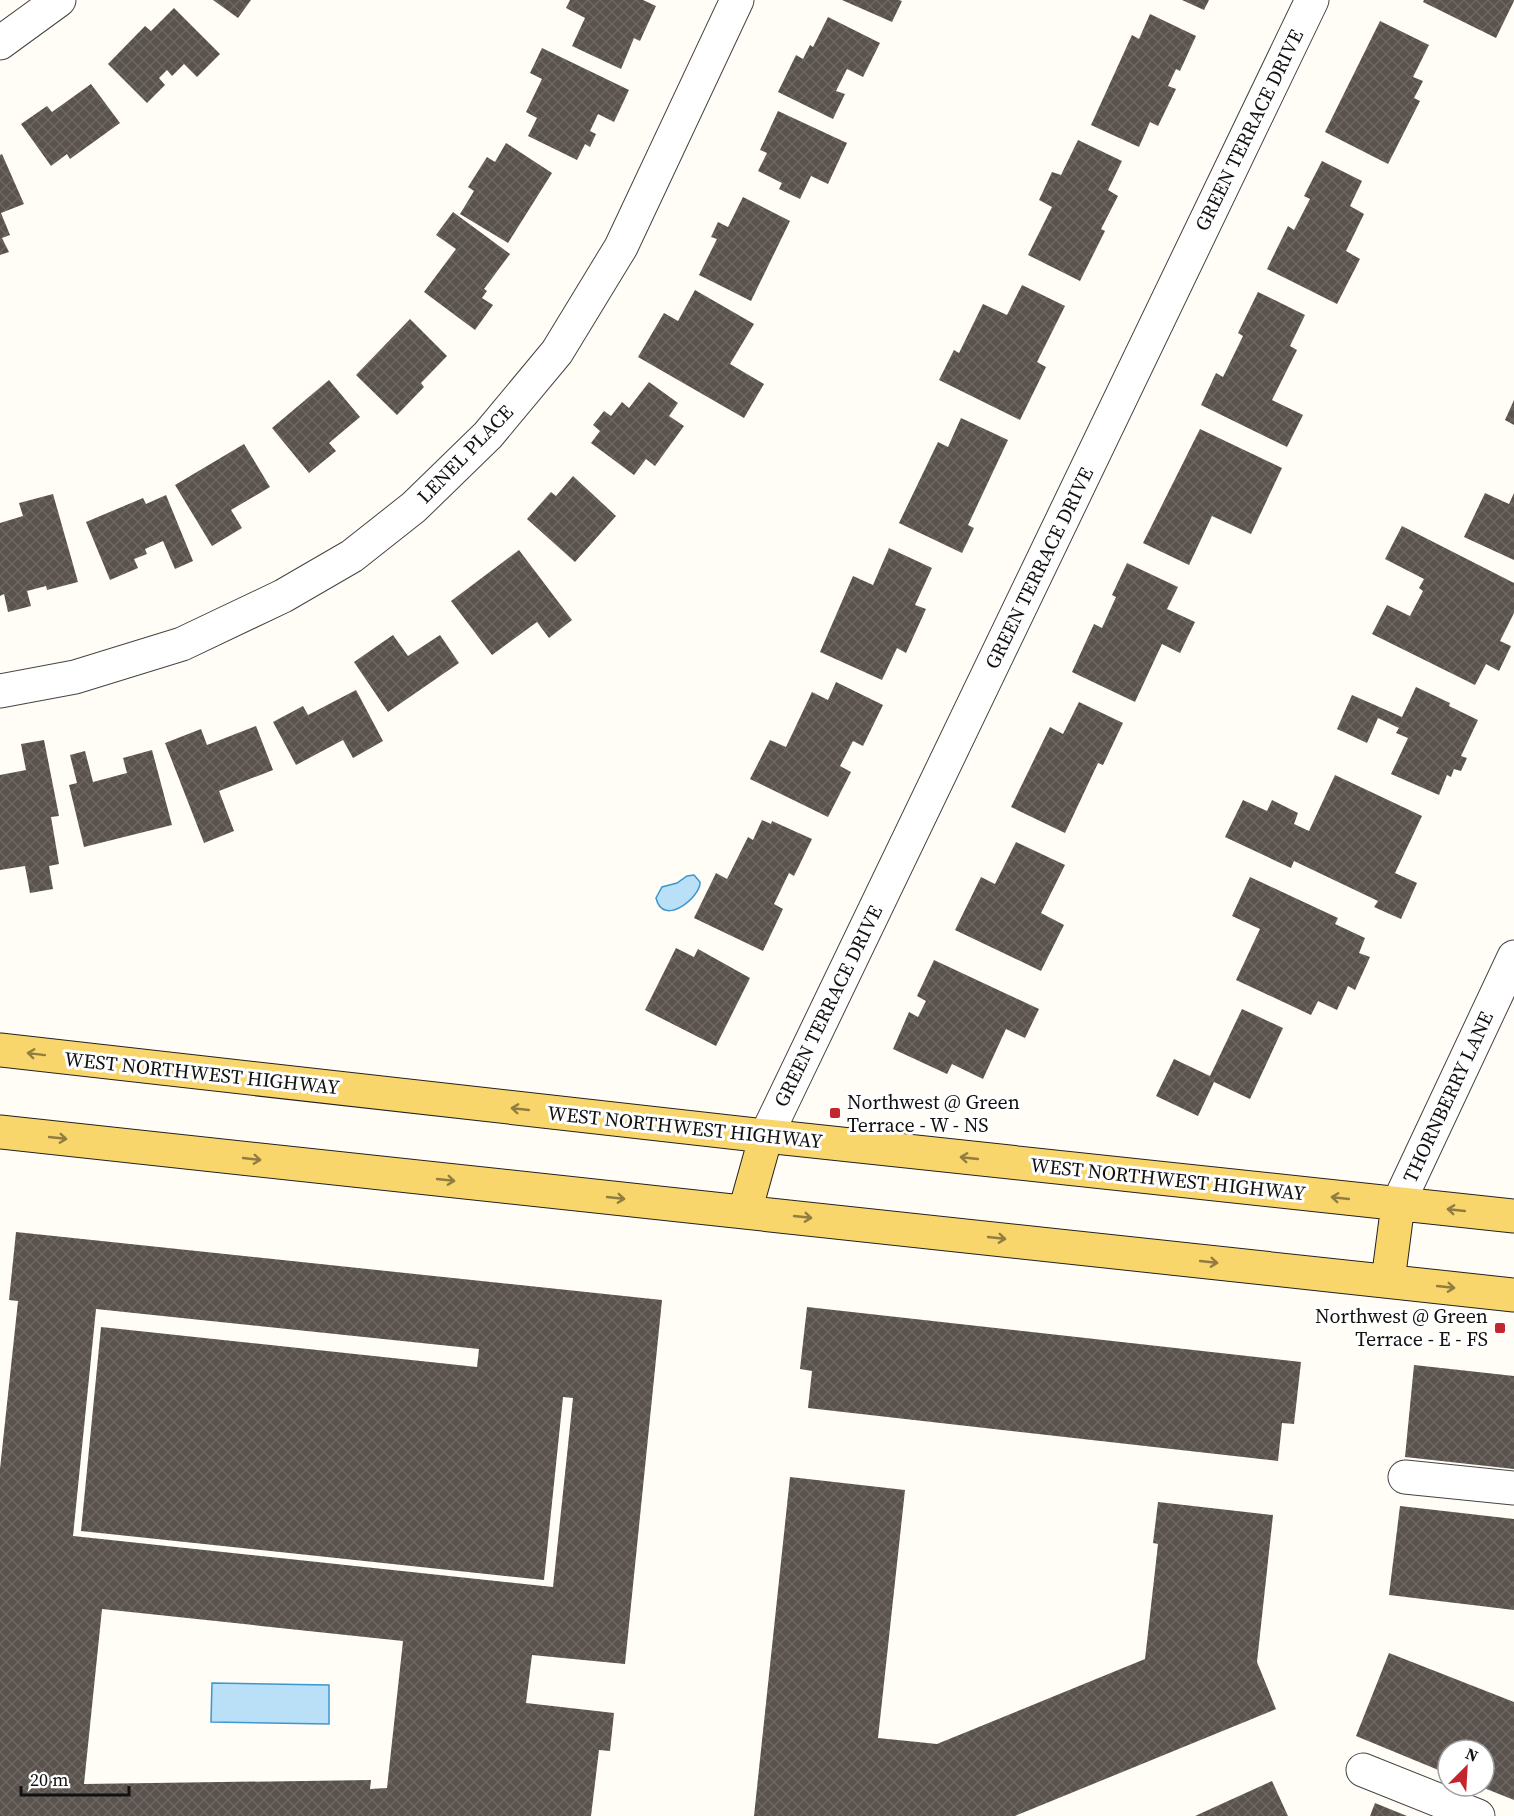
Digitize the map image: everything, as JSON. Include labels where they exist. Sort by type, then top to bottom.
[{"type":"main road","name":"WEST NORTHWEST HIGHWAY","points":[[0,1050],[766,1136],[1514,1216]]},
{"type":"main road","points":[[0,1132],[1514,1294]]},
{"type":"main road","points":[[745,1211],[766,1136]]},
{"type":"main road","points":[[1388,1281],[1398,1204]]},
{"type":"street","points":[[0,44],[59,0]]},
{"type":"street","name":"LENEL PLACE","points":[[0,692],[75,677],[182,644],[283,596],[352,556],[414,507],[488,435],[557,352],[621,247],[737,0]]},
{"type":"street","name":"GREEN TERRACE DRIVE","points":[[766,1136],[1312,0]]},
{"type":"street","name":"THORNBERRY LANE","points":[[1398,1204],[1514,957]]},
{"type":"street","points":[[1405,1477],[1514,1488]]},
{"type":"street","points":[[1363,1770],[1478,1816]]},
{"type":"water","points":[[694,875],[700,882],[699,888],[688,902],[673,910],[660,907],[656,898],[662,887]]},
{"type":"water","points":[[212,1683],[329,1685],[329,1724],[211,1722]]},
{"type":"building","points":[[213,0],[251,0],[238,18]]},
{"type":"building","points":[[570,0],[643,0],[656,6],[640,41],[634,38],[621,69],[572,46],[585,18],[566,8]]},
{"type":"building","points":[[842,0],[899,0],[902,1],[892,22]]},
{"type":"building","points":[[1182,0],[1209,0],[1204,10]]},
{"type":"building","points":[[1424,0],[1514,1],[1496,38],[1423,2]]},
{"type":"building","points":[[174,8],[220,54],[197,77],[184,64],[172,76],[167,70],[159,78],[165,85],[147,103],[108,64],[145,26],[151,31]]},
{"type":"building","points":[[1150,14],[1196,36],[1180,71],[1176,69],[1168,86],[1176,89],[1158,126],[1150,122],[1139,147],[1091,125],[1132,35],[1139,39]]},
{"type":"building","points":[[828,17],[880,43],[863,77],[847,69],[836,91],[845,94],[833,119],[778,92],[796,55],[803,59],[810,45],[813,47]]},
{"type":"building","points":[[1380,21],[1429,45],[1413,77],[1423,81],[1414,98],[1420,101],[1388,164],[1325,132]]},
{"type":"building","points":[[542,48],[629,90],[614,122],[598,114],[590,131],[596,134],[590,147],[585,144],[577,160],[528,136],[537,118],[526,112],[542,79],[530,73]]},
{"type":"building","points":[[91,84],[120,123],[70,159],[67,154],[51,166],[21,124],[47,106],[52,112]]},
{"type":"building","points":[[778,111],[847,143],[828,184],[811,176],[800,199],[779,189],[782,183],[758,171],[767,153],[760,150]]},
{"type":"building","points":[[1078,140],[1122,161],[1108,190],[1118,196],[1101,229],[1105,231],[1080,281],[1028,255],[1052,207],[1039,200],[1052,172],[1061,175]]},
{"type":"building","points":[[506,143],[552,173],[508,243],[460,214],[474,191],[468,187],[487,157],[495,162]]},
{"type":"building","points":[[2,154],[24,204],[1,213],[10,235],[2,238],[9,252],[0,255],[0,155]]},
{"type":"building","points":[[1322,161],[1362,181],[1350,206],[1364,214],[1346,251],[1360,259],[1337,304],[1267,269],[1288,226],[1294,230],[1310,199],[1304,196]]},
{"type":"building","points":[[743,197],[790,221],[751,301],[699,275],[717,239],[711,237],[718,222],[728,227]]},
{"type":"building","points":[[453,212],[510,254],[484,289],[487,291],[482,298],[493,305],[475,330],[424,292],[456,249],[436,235]]},
{"type":"building","points":[[1022,285],[1065,306],[1037,362],[1046,367],[1020,420],[939,380],[954,350],[959,353],[983,304],[1007,315]]},
{"type":"building","points":[[695,290],[754,324],[730,364],[764,384],[744,418],[638,357],[664,313],[678,321]]},
{"type":"building","points":[[1258,292],[1305,315],[1290,346],[1297,350],[1272,400],[1303,415],[1287,447],[1201,405],[1216,373],[1223,377],[1243,336],[1238,333]]},
{"type":"building","points":[[410,319],[447,356],[421,383],[424,387],[397,415],[356,375]]},
{"type":"building","points":[[329,380],[360,417],[329,443],[336,451],[309,473],[272,428]]},
{"type":"building","points":[[649,382],[678,403],[669,416],[684,426],[655,466],[646,459],[634,475],[591,443],[600,431],[593,425],[604,411],[611,416],[622,402],[629,408]]},
{"type":"building","points":[[1514,400],[1514,425],[1505,420]]},
{"type":"building","points":[[961,418],[1008,440],[968,525],[974,528],[962,553],[899,523],[938,442],[948,447]]},
{"type":"building","points":[[1200,429],[1282,468],[1251,534],[1212,516],[1189,565],[1143,543]]},
{"type":"building","points":[[244,444],[270,487],[231,510],[242,528],[212,546],[175,485]]},
{"type":"building","points":[[573,476],[616,516],[575,562],[527,519],[551,492],[556,496]]},
{"type":"building","points":[[1485,493],[1509,504],[1514,493],[1514,560],[1464,537]]},
{"type":"building","points":[[53,494],[78,582],[47,590],[46,586],[27,591],[31,606],[8,612],[4,594],[0,596],[0,523],[23,516],[19,503]]},
{"type":"building","points":[[166,495],[193,561],[175,569],[163,541],[145,549],[147,554],[134,559],[138,568],[110,580],[86,522],[143,498],[146,504]]},
{"type":"building","points":[[1402,526],[1514,583],[1514,613],[1500,641],[1511,646],[1499,671],[1486,664],[1475,685],[1372,634],[1387,605],[1410,616],[1423,591],[1419,588],[1424,579],[1385,559]]},
{"type":"building","points":[[889,548],[932,568],[915,605],[926,609],[906,653],[897,648],[882,680],[820,652],[853,576],[873,585]]},
{"type":"building","points":[[519,550],[572,620],[549,638],[537,622],[492,655],[451,601]]},
{"type":"building","points":[[1127,563],[1178,587],[1167,609],[1195,622],[1180,653],[1162,644],[1135,702],[1072,672],[1094,624],[1102,628],[1116,597],[1112,595]]},
{"type":"building","points":[[393,635],[408,656],[440,635],[459,663],[388,712],[354,662]]},
{"type":"building","points":[[836,682],[883,705],[863,746],[853,741],[840,766],[851,772],[828,817],[750,779],[770,740],[786,747],[812,692],[828,700]]},
{"type":"building","points":[[1416,687],[1450,703],[1449,706],[1478,720],[1461,756],[1467,758],[1461,771],[1454,769],[1451,777],[1447,775],[1439,795],[1391,774],[1408,738],[1396,733],[1399,728],[1378,718],[1367,743],[1337,729],[1352,695],[1402,717]]},
{"type":"building","points":[[356,690],[383,741],[353,758],[343,740],[296,765],[273,722],[303,706],[308,715]]},
{"type":"building","points":[[1079,702],[1123,723],[1103,765],[1098,763],[1065,833],[1011,807],[1050,727],[1063,734]]},
{"type":"building","points":[[256,726],[273,770],[219,791],[234,831],[204,843],[165,743],[201,729],[207,745]]},
{"type":"building","points":[[44,740],[59,816],[51,817],[59,864],[49,866],[53,889],[30,893],[25,866],[0,870],[0,775],[26,770],[21,744]]},
{"type":"building","points":[[152,750],[172,825],[84,847],[69,785],[77,783],[70,755],[85,751],[93,782],[127,773],[123,758]]},
{"type":"building","points":[[1335,775],[1422,816],[1395,873],[1417,883],[1401,919],[1374,907],[1378,901],[1294,861],[1291,868],[1225,837],[1243,800],[1267,811],[1272,800],[1298,813],[1294,824],[1309,831]]},
{"type":"building","points":[[762,820],[771,824],[772,821],[812,839],[794,876],[789,873],[774,904],[783,909],[763,951],[694,918],[716,873],[727,879],[748,837],[753,840]]},
{"type":"building","points":[[1016,842],[1065,865],[1041,913],[1064,925],[1041,971],[955,930],[981,877],[995,884]]},
{"type":"building","points":[[1250,877],[1338,918],[1335,924],[1365,938],[1359,953],[1370,957],[1355,990],[1348,986],[1337,1010],[1318,1001],[1311,1015],[1236,980],[1260,929],[1232,916]]},
{"type":"building","points":[[676,948],[694,957],[698,949],[750,978],[716,1046],[645,1010]]},
{"type":"building","points":[[934,960],[1039,1009],[1025,1038],[1006,1029],[983,1079],[952,1064],[947,1074],[893,1049],[909,1012],[918,1017],[926,1001],[917,996]]},
{"type":"building","points":[[1242,1009],[1283,1028],[1250,1099],[1214,1082],[1198,1116],[1156,1096],[1174,1059],[1210,1076]]},
{"type":"building","points":[[16,1232],[662,1300],[625,1664],[532,1655],[526,1703],[614,1713],[610,1751],[599,1750],[591,1816],[0,1816],[0,1469],[18,1301],[9,1300]],"holes":[[[96,1309],[479,1349],[477,1367],[101,1327],[81,1531],[544,1580],[563,1397],[573,1398],[553,1587],[73,1536]],[[102,1609],[403,1641],[387,1788],[370,1789],[371,1780],[84,1784]]]},
{"type":"building","points":[[807,1307],[1301,1362],[1294,1424],[1282,1423],[1278,1461],[808,1408],[812,1371],[800,1369]]},
{"type":"building","points":[[1414,1365],[1514,1376],[1514,1469],[1405,1457]]},
{"type":"building","points":[[790,1477],[905,1490],[878,1738],[937,1744],[1145,1659],[1158,1544],[1153,1543],[1158,1502],[1273,1515],[1257,1662],[1276,1709],[1015,1816],[754,1816]]},
{"type":"building","points":[[1400,1506],[1514,1519],[1514,1610],[1389,1595]]},
{"type":"building","points":[[1389,1653],[1514,1702],[1514,1800],[1496,1793],[1496,1738],[1436,1738],[1436,1769],[1356,1736]]},
{"type":"building","points":[[1272,1781],[1288,1816],[1195,1816]]},
{"type":"building","points":[[1375,1803],[1407,1816],[1370,1816]]},
{"type":"place","name":"Northwest @ Green Terrace - W - NS","points":[[835,1113]]},
{"type":"place","name":"Northwest @ Green Terrace - E - FS","points":[[1500,1328]]}]
